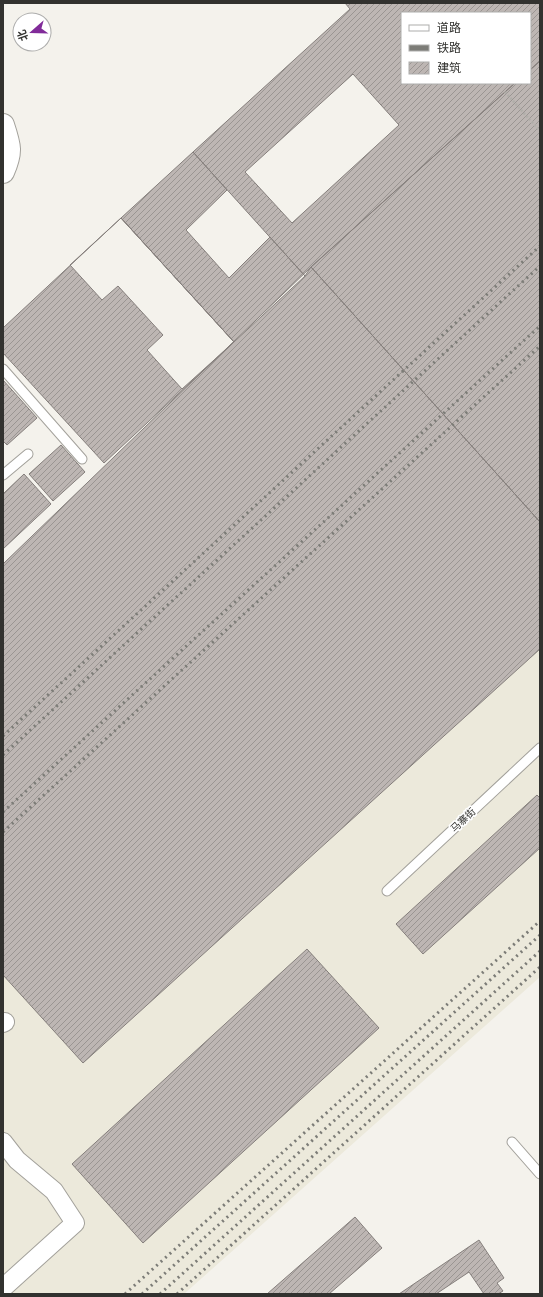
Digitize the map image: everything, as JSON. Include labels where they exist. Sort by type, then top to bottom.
[{"type":"street","points":[[3,172],[10,156],[5,133]]},
{"type":"street","points":[[3,1142],[17,1160],[54,1191],[75,1223],[3,1288]]},
{"type":"lane","points":[[3,369],[82,459]]},
{"type":"lane","points":[[3,475],[28,454]]},
{"type":"lane","name":"马寨街","points":[[387,891],[540,748]]},
{"type":"lane","points":[[512,1142],[540,1174]]},
{"type":"path","points":[[505,92],[540,131]]},
{"type":"shaded area","points":[[540,61],[540,977],[184,1294],[3,1294],[3,566],[529,84],[531,84]]},
{"type":"building","points":[[345,3],[540,3],[540,61],[531,69],[531,12],[401,12],[401,84],[514,84],[311,267],[305,276],[193,152],[350,9]],"holes":[[[353,74],[399,125],[292,223],[245,172]]]},
{"type":"building","points":[[540,61],[540,522],[311,267],[514,84],[531,84],[531,69]]},
{"type":"building","points":[[193,152],[227,190],[186,230],[229,278],[270,237],[305,276],[234,342],[121,218]]},
{"type":"building","points":[[121,218],[234,342],[182,389],[147,350],[163,335],[118,286],[102,300],[70,265]]},
{"type":"building","points":[[121,218],[234,342],[104,463],[3,353],[3,328]]},
{"type":"building","points":[[311,267],[540,522],[540,649],[83,1063],[3,975],[3,564]]},
{"type":"building","points":[[3,380],[37,418],[7,445],[3,441]]},
{"type":"building","points":[[61,445],[85,472],[53,501],[29,474]]},
{"type":"building","points":[[24,474],[51,504],[3,549],[3,494]]},
{"type":"building","points":[[537,795],[540,798],[540,848],[423,954],[396,924]]},
{"type":"building","points":[[307,949],[379,1028],[143,1243],[72,1164]]},
{"type":"building","points":[[355,1217],[382,1248],[329,1294],[267,1294]]},
{"type":"building","points":[[479,1240],[504,1278],[497,1283],[503,1291],[498,1294],[484,1294],[469,1272],[436,1294],[399,1294]]},
{"type":"railway","points":[[3,736],[540,246]]},
{"type":"railway","points":[[3,755],[540,266]]},
{"type":"railway","points":[[3,812],[540,326]]},
{"type":"railway","points":[[3,832],[540,346]]},
{"type":"railway","points":[[125,1294],[540,921]]},
{"type":"railway","points":[[142,1294],[540,935]]},
{"type":"railway","points":[[160,1294],[540,951]]},
{"type":"railway","points":[[177,1294],[540,967]]}]
